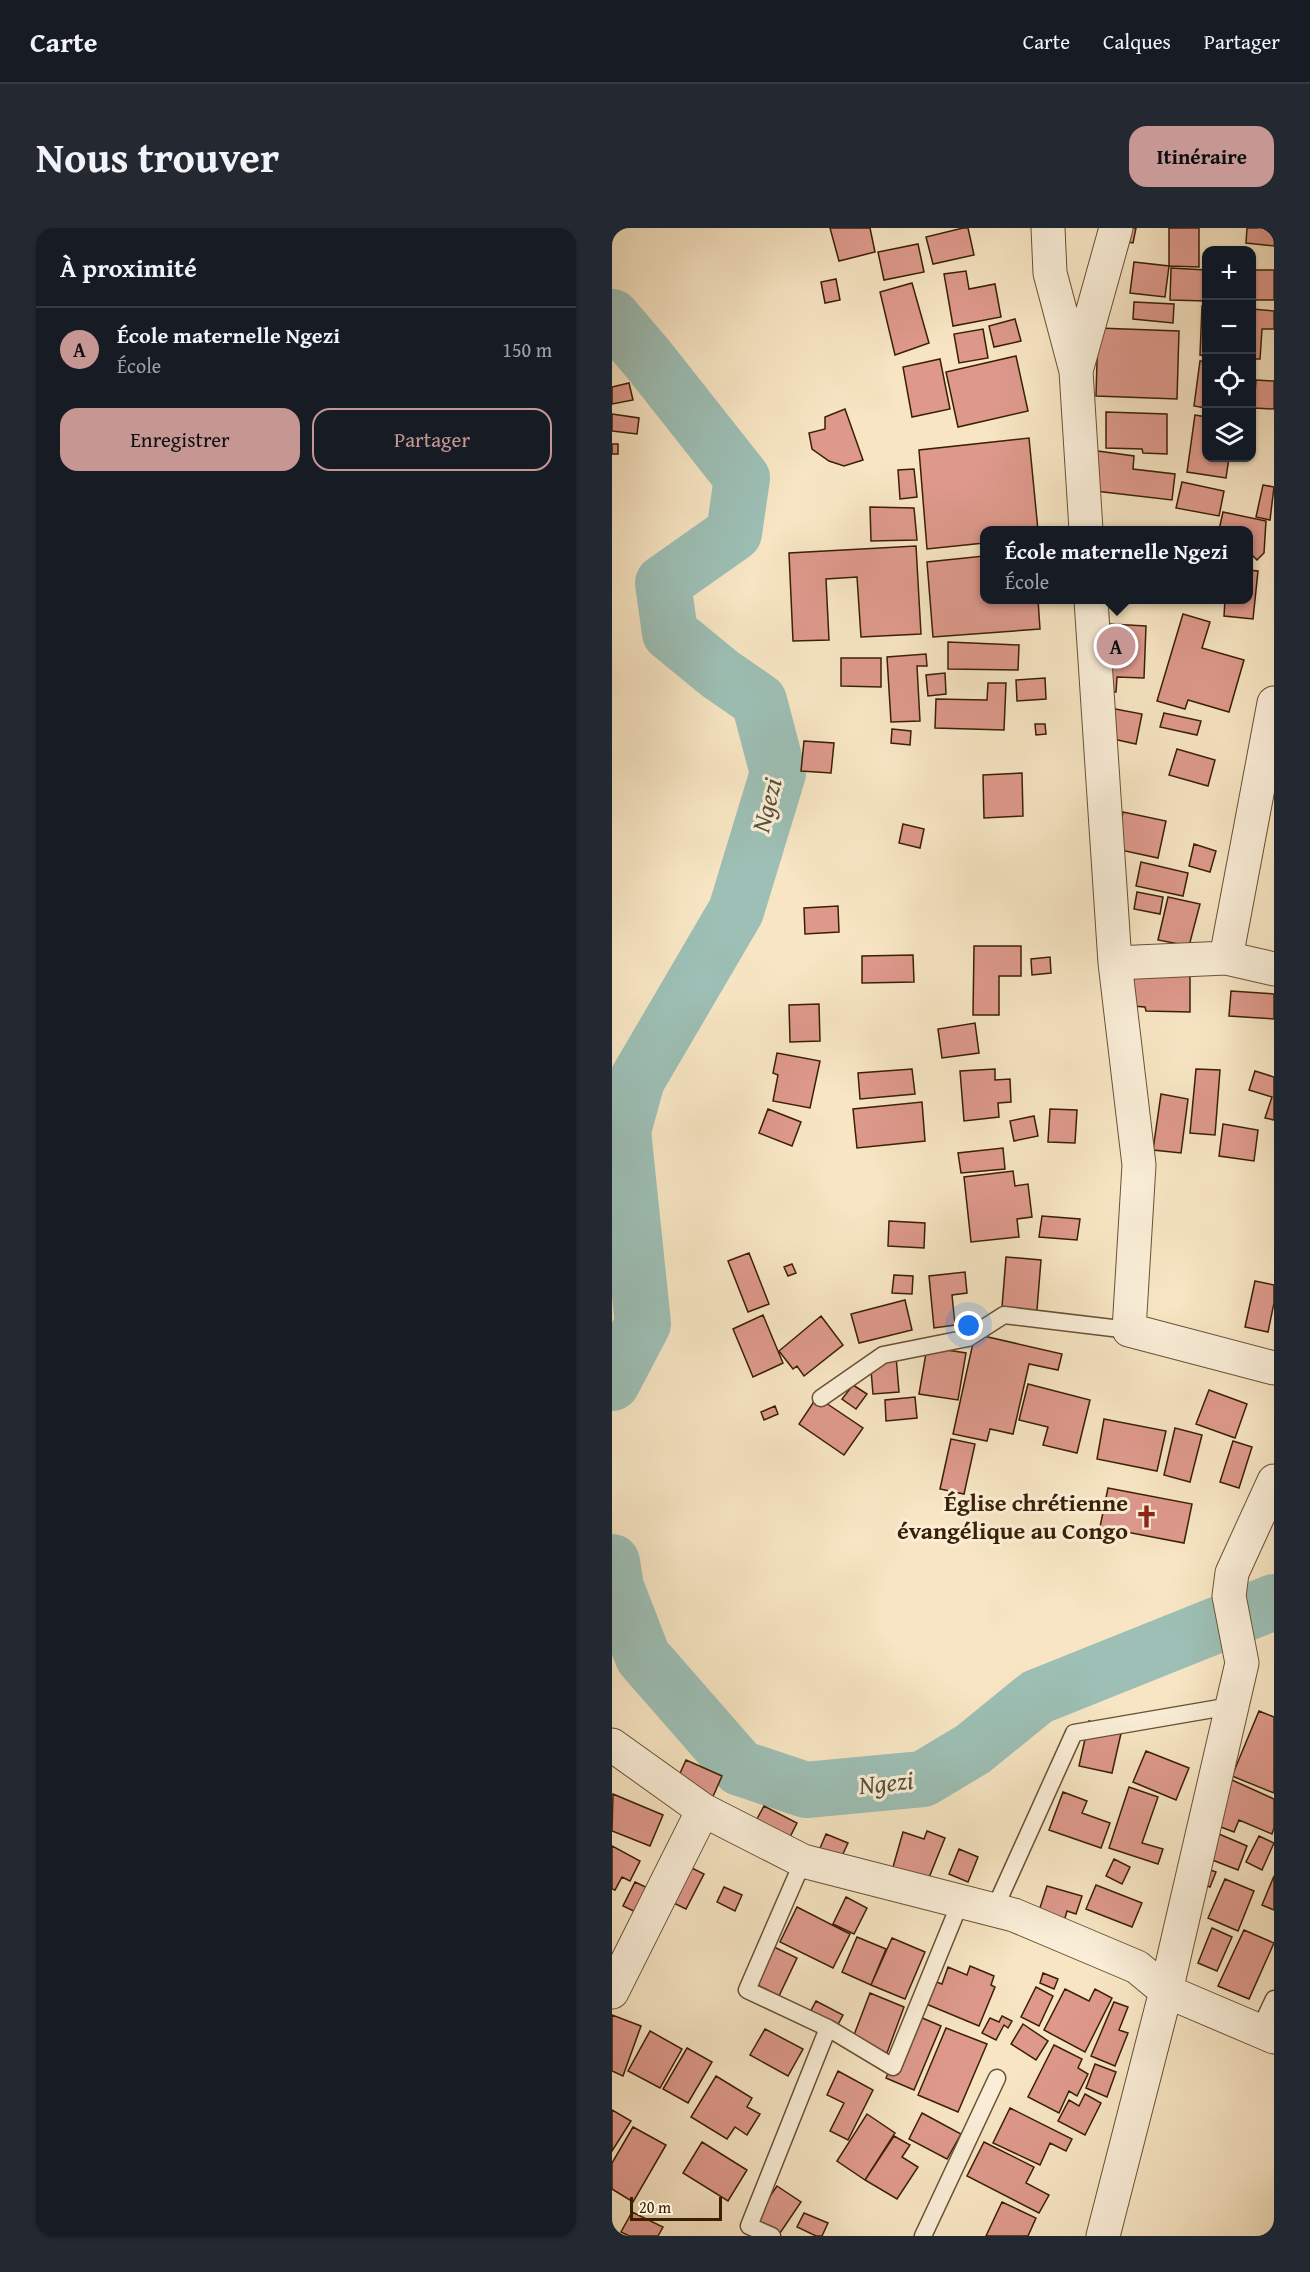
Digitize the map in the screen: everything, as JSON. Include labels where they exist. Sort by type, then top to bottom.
[{"type":"street","points":[[1025,228],[1050,273]]},
{"type":"street","points":[[1048,228],[1050,273],[1076,371],[1086,526]]},
{"type":"street","points":[[1076,371],[1116,228]]},
{"type":"street","points":[[1091,604],[1115,963],[1139,1165],[1129,1330],[1274,1368]]},
{"type":"street","points":[[1226,958],[1274,703]]},
{"type":"street","points":[[1115,963],[1226,958],[1274,969]]},
{"type":"street","points":[[1103,2236],[1166,1991],[1242,1663],[1229,1596],[1232,1573],[1274,1482]]},
{"type":"street","points":[[612,1745],[703,1810],[803,1861],[1014,1915],[1137,1967],[1166,1991],[1266,2034]]},
{"type":"street","points":[[612,1992],[703,1810]]},
{"type":"lane","points":[[821,1398],[883,1355],[968,1338],[1004,1315],[1129,1330]]},
{"type":"lane","points":[[994,1910],[1074,1733],[1231,1706]]},
{"type":"lane","points":[[803,1861],[747,1990],[828,2028],[893,2067],[960,1903]]},
{"type":"lane","points":[[1266,2034],[1274,1999]]},
{"type":"lane","points":[[772,2236],[748,2226],[828,2028]]},
{"type":"lane","points":[[923,2236],[997,2078]]},
{"type":"building","points":[[830,228],[870,228],[875,252],[839,261]]},
{"type":"building","points":[[968,228],[974,255],[933,264],[926,237]]},
{"type":"building","points":[[1118,228],[1136,228],[1133,243],[1117,240]]},
{"type":"building","points":[[1169,228],[1199,228],[1199,267],[1169,266]]},
{"type":"building","points":[[1247,228],[1274,228],[1274,246],[1246,243]]},
{"type":"building","points":[[918,244],[924,272],[884,280],[878,252]]},
{"type":"building","points":[[1134,262],[1169,266],[1165,297],[1130,293]]},
{"type":"building","points":[[1171,268],[1202,270],[1202,301],[1170,300]]},
{"type":"building","points":[[1256,270],[1274,270],[1274,300],[1256,300]]},
{"type":"building","points":[[966,271],[969,289],[995,284],[1001,317],[953,326],[944,274]]},
{"type":"building","points":[[836,279],[840,300],[825,303],[821,282]]},
{"type":"building","points":[[912,283],[929,343],[895,355],[880,292]]},
{"type":"building","points":[[1134,302],[1174,304],[1173,323],[1133,319]]},
{"type":"building","points":[[1202,306],[1202,355],[1200,355]]},
{"type":"building","points":[[1256,309],[1274,311],[1274,329],[1262,329],[1260,359],[1256,359]]},
{"type":"building","points":[[1015,319],[1021,341],[994,347],[989,326]]},
{"type":"building","points":[[1098,328],[1179,331],[1177,399],[1096,396]]},
{"type":"building","points":[[983,329],[988,358],[959,363],[954,334]]},
{"type":"building","points":[[1016,356],[1028,411],[958,427],[946,372]]},
{"type":"building","points":[[940,359],[950,409],[912,417],[903,367]]},
{"type":"building","points":[[1200,361],[1202,361],[1202,407],[1194,406]]},
{"type":"building","points":[[1256,380],[1274,381],[1274,409],[1256,408]]},
{"type":"building","points":[[629,383],[633,400],[612,404],[612,387]]},
{"type":"building","points":[[845,409],[863,460],[844,466],[829,461],[812,449],[809,433],[825,429],[825,417]]},
{"type":"building","points":[[1106,412],[1167,414],[1167,454],[1143,453],[1142,449],[1106,448]]},
{"type":"building","points":[[612,414],[639,418],[637,434],[612,431]]},
{"type":"building","points":[[1195,415],[1202,416],[1202,462],[1228,462],[1226,478],[1187,472]]},
{"type":"building","points":[[1029,438],[1038,526],[980,526],[980,543],[927,549],[919,450]]},
{"type":"building","points":[[612,444],[618,444],[618,454],[612,454]]},
{"type":"building","points":[[1083,449],[1134,456],[1133,469],[1175,474],[1172,500],[1078,489]]},
{"type":"building","points":[[914,469],[917,497],[900,499],[898,470]]},
{"type":"building","points":[[1182,482],[1224,491],[1219,516],[1176,508]]},
{"type":"building","points":[[1263,485],[1274,487],[1270,520],[1256,517]]},
{"type":"building","points":[[870,507],[914,508],[917,540],[871,541]]},
{"type":"building","points":[[1223,512],[1266,521],[1264,553],[1257,560],[1253,556],[1253,526],[1220,526]]},
{"type":"building","points":[[916,546],[921,634],[861,637],[857,577],[826,579],[829,640],[793,641],[789,553]]},
{"type":"building","points":[[980,556],[980,604],[1038,604],[1040,629],[933,637],[927,562]]},
{"type":"building","points":[[1253,570],[1258,571],[1253,619],[1224,616],[1225,604],[1253,604]]},
{"type":"building","points":[[1183,614],[1210,622],[1202,648],[1244,660],[1229,712],[1188,700],[1185,709],[1157,701]]},
{"type":"building","points":[[1109,624],[1146,626],[1144,678],[1117,677],[1116,692],[1084,691],[1107,669]]},
{"type":"building","points":[[948,642],[1019,645],[1018,670],[948,669]]},
{"type":"building","points":[[926,654],[927,666],[917,666],[920,721],[891,722],[887,657]]},
{"type":"building","points":[[841,658],[881,658],[881,687],[841,686]]},
{"type":"building","points":[[945,673],[946,694],[928,696],[926,675]]},
{"type":"building","points":[[1045,678],[1046,699],[1017,701],[1016,680]]},
{"type":"building","points":[[988,683],[1006,683],[1004,730],[935,728],[936,699],[987,700]]},
{"type":"building","points":[[1110,708],[1142,714],[1136,744],[1104,737]]},
{"type":"building","points":[[1164,713],[1201,721],[1197,735],[1160,727]]},
{"type":"building","points":[[1035,724],[1045,724],[1046,734],[1036,735]]},
{"type":"building","points":[[892,729],[911,731],[910,745],[891,743]]},
{"type":"building","points":[[804,741],[834,743],[831,773],[801,771]]},
{"type":"building","points":[[1177,749],[1215,760],[1208,786],[1169,775]]},
{"type":"building","points":[[1022,773],[1023,816],[984,818],[983,775]]},
{"type":"building","points":[[1123,812],[1166,821],[1158,858],[1116,849]]},
{"type":"building","points":[[903,824],[924,829],[920,848],[899,843]]},
{"type":"building","points":[[1194,844],[1216,851],[1210,872],[1189,866]]},
{"type":"building","points":[[1141,862],[1188,873],[1183,896],[1136,886]]},
{"type":"building","points":[[1137,892],[1163,897],[1160,914],[1134,909]]},
{"type":"building","points":[[1168,897],[1200,904],[1189,946],[1158,940]]},
{"type":"building","points":[[838,906],[839,932],[805,934],[804,908]]},
{"type":"building","points":[[974,946],[1021,946],[1021,976],[999,976],[999,1015],[973,1015]]},
{"type":"building","points":[[913,955],[914,982],[862,983],[862,956]]},
{"type":"building","points":[[1050,957],[1051,973],[1032,975],[1031,959]]},
{"type":"building","points":[[1132,971],[1190,972],[1190,1012],[1146,1011],[1145,1007],[1132,1006]]},
{"type":"building","points":[[1231,991],[1274,994],[1274,1019],[1229,1016]]},
{"type":"building","points":[[819,1004],[820,1041],[790,1042],[789,1005]]},
{"type":"building","points":[[975,1023],[979,1053],[942,1058],[938,1029]]},
{"type":"building","points":[[777,1053],[820,1061],[810,1108],[773,1101],[778,1075],[773,1073]]},
{"type":"building","points":[[912,1069],[915,1094],[860,1099],[858,1073]]},
{"type":"building","points":[[995,1069],[995,1080],[1010,1079],[1011,1102],[998,1103],[999,1117],[964,1121],[960,1071]]},
{"type":"building","points":[[1196,1069],[1220,1070],[1215,1135],[1190,1133]]},
{"type":"building","points":[[1255,1071],[1274,1077],[1274,1120],[1265,1118],[1272,1097],[1249,1090]]},
{"type":"building","points":[[1161,1094],[1188,1099],[1181,1153],[1153,1150]]},
{"type":"building","points":[[922,1102],[925,1141],[857,1148],[853,1109]]},
{"type":"building","points":[[768,1109],[801,1122],[792,1146],[759,1133]]},
{"type":"building","points":[[1050,1109],[1077,1110],[1075,1143],[1048,1142]]},
{"type":"building","points":[[1034,1116],[1038,1136],[1014,1141],[1010,1121]]},
{"type":"building","points":[[1223,1124],[1258,1130],[1254,1161],[1219,1156]]},
{"type":"building","points":[[1003,1148],[1005,1169],[961,1173],[958,1153]]},
{"type":"building","points":[[1013,1171],[1015,1186],[1028,1184],[1032,1217],[1017,1219],[1019,1237],[971,1242],[964,1177]]},
{"type":"building","points":[[1042,1216],[1080,1219],[1077,1240],[1039,1237]]},
{"type":"building","points":[[889,1221],[925,1223],[924,1248],[888,1246]]},
{"type":"building","points":[[749,1253],[769,1304],[748,1312],[728,1261]]},
{"type":"building","points":[[1006,1257],[1041,1260],[1036,1322],[1001,1320]]},
{"type":"building","points":[[792,1264],[796,1273],[788,1276],[784,1267]]},
{"type":"building","points":[[965,1272],[967,1293],[952,1295],[955,1325],[934,1328],[929,1276]]},
{"type":"building","points":[[894,1275],[913,1276],[912,1294],[892,1293]]},
{"type":"building","points":[[1255,1281],[1274,1285],[1274,1303],[1268,1332],[1245,1327]]},
{"type":"building","points":[[905,1300],[912,1330],[859,1343],[851,1314]]},
{"type":"building","points":[[763,1315],[783,1363],[753,1377],[733,1329]]},
{"type":"building","points":[[821,1316],[843,1345],[804,1376],[797,1366],[793,1369],[779,1351]]},
{"type":"building","points":[[975,1334],[1062,1354],[1058,1370],[1029,1364],[1013,1434],[990,1429],[987,1441],[953,1434]]},
{"type":"building","points":[[927,1347],[966,1353],[958,1400],[919,1394]]},
{"type":"building","points":[[896,1356],[899,1392],[873,1394],[870,1358]]},
{"type":"building","points":[[1028,1384],[1090,1400],[1077,1453],[1043,1445],[1048,1427],[1019,1420]]},
{"type":"building","points":[[853,1385],[867,1394],[856,1409],[842,1399]]},
{"type":"building","points":[[1209,1390],[1247,1404],[1235,1438],[1196,1424]]},
{"type":"building","points":[[817,1397],[863,1428],[844,1455],[799,1424]]},
{"type":"building","points":[[915,1397],[917,1418],[886,1421],[885,1400]]},
{"type":"building","points":[[775,1406],[778,1414],[764,1420],[761,1412]]},
{"type":"building","points":[[1104,1419],[1166,1431],[1157,1471],[1097,1459]]},
{"type":"building","points":[[1175,1428],[1202,1435],[1190,1482],[1164,1475]]},
{"type":"building","points":[[951,1439],[975,1444],[964,1494],[940,1489]]},
{"type":"building","points":[[1233,1441],[1252,1447],[1239,1488],[1220,1482]]},
{"type":"building","name":"Église chrétienne évangélique au Congo","points":[[1108,1488],[1192,1504],[1184,1543],[1100,1527]]},
{"type":"building","points":[[1259,1711],[1274,1717],[1274,1793],[1232,1776]]},
{"type":"building","points":[[1089,1721],[1122,1729],[1112,1773],[1079,1766]]},
{"type":"building","points":[[1146,1751],[1189,1768],[1176,1800],[1133,1782]]},
{"type":"building","points":[[686,1760],[722,1776],[707,1810],[671,1793]]},
{"type":"building","points":[[1232,1780],[1274,1799],[1272,1834],[1239,1820],[1234,1832],[1213,1824]]},
{"type":"building","points":[[1129,1787],[1158,1797],[1142,1843],[1163,1849],[1158,1864],[1109,1848]]},
{"type":"building","points":[[1063,1792],[1087,1801],[1082,1813],[1110,1823],[1101,1848],[1049,1830]]},
{"type":"building","points":[[613,1794],[663,1815],[650,1846],[612,1831]]},
{"type":"building","points":[[764,1806],[797,1823],[785,1847],[751,1830]]},
{"type":"building","points":[[927,1831],[945,1838],[926,1885],[891,1874],[903,1832],[924,1839]]},
{"type":"building","points":[[1212,1831],[1247,1846],[1238,1870],[1202,1856]]},
{"type":"building","points":[[826,1834],[848,1843],[836,1869],[815,1860]]},
{"type":"building","points":[[1259,1836],[1274,1843],[1262,1870],[1246,1862]]},
{"type":"building","points":[[612,1846],[640,1861],[630,1881],[622,1877],[615,1890],[612,1889]]},
{"type":"building","points":[[959,1849],[978,1857],[968,1882],[949,1874]]},
{"type":"building","points":[[1114,1859],[1130,1867],[1122,1884],[1106,1876]]},
{"type":"building","points":[[676,1860],[704,1874],[686,1909],[659,1896]]},
{"type":"building","points":[[1202,1867],[1216,1872],[1210,1887],[1196,1882]]},
{"type":"building","points":[[1274,1876],[1274,1910],[1262,1905]]},
{"type":"building","points":[[1225,1879],[1254,1891],[1238,1931],[1208,1918]]},
{"type":"building","points":[[635,1882],[652,1890],[640,1914],[623,1906]]},
{"type":"building","points":[[1096,1885],[1142,1903],[1132,1927],[1086,1909]]},
{"type":"building","points":[[1047,1886],[1082,1896],[1076,1914],[1067,1911],[1063,1925],[1037,1917]]},
{"type":"building","points":[[724,1887],[742,1895],[735,1911],[717,1902]]},
{"type":"building","points":[[846,1897],[867,1908],[854,1934],[833,1924]]},
{"type":"building","points":[[797,1907],[850,1934],[833,1968],[780,1942]]},
{"type":"building","points":[[1212,1928],[1232,1937],[1217,1971],[1198,1963]]},
{"type":"building","points":[[1244,1930],[1274,1943],[1249,1999],[1218,1986]]},
{"type":"building","points":[[857,1937],[886,1949],[871,1985],[842,1972]]},
{"type":"building","points":[[892,1938],[925,1952],[905,1999],[871,1985]]},
{"type":"building","points":[[770,1945],[797,1958],[779,1996],[752,1982]]},
{"type":"building","points":[[970,1966],[994,1976],[991,1985],[995,1987],[979,2026],[919,2001],[928,1979],[942,1984],[948,1967],[967,1975]]},
{"type":"building","points":[[1043,1973],[1058,1979],[1054,1989],[1040,1983]]},
{"type":"building","points":[[1036,1987],[1053,1996],[1039,2026],[1021,2017]]},
{"type":"building","points":[[1065,1989],[1089,2001],[1095,1989],[1112,1998],[1085,2052],[1044,2030]]},
{"type":"building","points":[[870,1993],[904,2007],[884,2061],[849,2048]]},
{"type":"building","points":[[816,2001],[843,2015],[834,2032],[807,2018]]},
{"type":"building","points":[[1114,2002],[1128,2007],[1119,2030],[1128,2033],[1115,2066],[1091,2056]]},
{"type":"building","points":[[913,2014],[941,2026],[914,2090],[886,2078]]},
{"type":"building","points":[[612,2015],[641,2026],[623,2076],[612,2071]]},
{"type":"building","points":[[1002,2016],[1012,2021],[1008,2028],[1004,2025],[996,2040],[982,2033],[990,2018],[999,2022]]},
{"type":"building","points":[[1023,2024],[1048,2041],[1036,2060],[1011,2044]]},
{"type":"building","points":[[946,2028],[987,2044],[958,2112],[918,2095]]},
{"type":"building","points":[[765,2029],[803,2049],[788,2076],[750,2055]]},
{"type":"building","points":[[650,2031],[682,2049],[660,2088],[628,2071]]},
{"type":"building","points":[[1054,2045],[1082,2059],[1078,2068],[1088,2074],[1077,2096],[1069,2091],[1059,2113],[1028,2097]]},
{"type":"building","points":[[687,2048],[712,2062],[688,2103],[663,2089]]},
{"type":"building","points":[[1095,2064],[1116,2072],[1107,2097],[1086,2088]]},
{"type":"building","points":[[838,2071],[873,2090],[848,2140],[830,2131],[844,2103],[827,2095]]},
{"type":"building","points":[[716,2076],[752,2098],[747,2107],[760,2114],[747,2135],[735,2127],[727,2139],[691,2117]]},
{"type":"building","points":[[1085,2094],[1101,2103],[1085,2135],[1058,2121],[1069,2100],[1079,2106]]},
{"type":"building","points":[[1010,2108],[1072,2139],[1066,2151],[1050,2143],[1040,2165],[993,2143]]},
{"type":"building","points":[[612,2110],[631,2121],[612,2151]]},
{"type":"building","points":[[922,2113],[961,2134],[947,2159],[909,2139]]},
{"type":"building","points":[[867,2114],[895,2133],[865,2180],[837,2161]]},
{"type":"building","points":[[633,2127],[666,2145],[633,2202],[612,2189],[612,2163]]},
{"type":"building","points":[[894,2136],[910,2145],[902,2157],[918,2167],[897,2199],[865,2180]]},
{"type":"building","points":[[702,2142],[747,2170],[728,2201],[683,2173]]},
{"type":"building","points":[[984,2142],[1034,2167],[1026,2183],[1049,2195],[1039,2213],[967,2176]]},
{"type":"building","points":[[777,2186],[801,2202],[778,2236],[753,2221]]},
{"type":"building","points":[[1002,2202],[1036,2218],[1028,2236],[986,2236]]},
{"type":"building","points":[[632,2212],[663,2227],[658,2236],[629,2236],[621,2232]]},
{"type":"building","points":[[804,2213],[828,2223],[822,2236],[816,2236],[797,2227]]},
{"type":"waterway","name":"Ngezi","points":[[612,317],[742,478],[734,533],[663,583],[670,633],[720,674],[759,701],[778,773],[736,911],[637,1080],[623,1131],[643,1324],[612,1383]]},
{"type":"waterway","name":"Ngezi","points":[[612,1562],[616,1587],[643,1657],[740,1768],[806,1790],[923,1779],[973,1749],[1037,1697],[1274,1602]]},
{"type":"place","name":"École maternelle Ngezi","points":[[1116,646]]},
{"type":"place","name":"Église chrétienne évangélique au Congo","points":[[1146,1516]]}]
